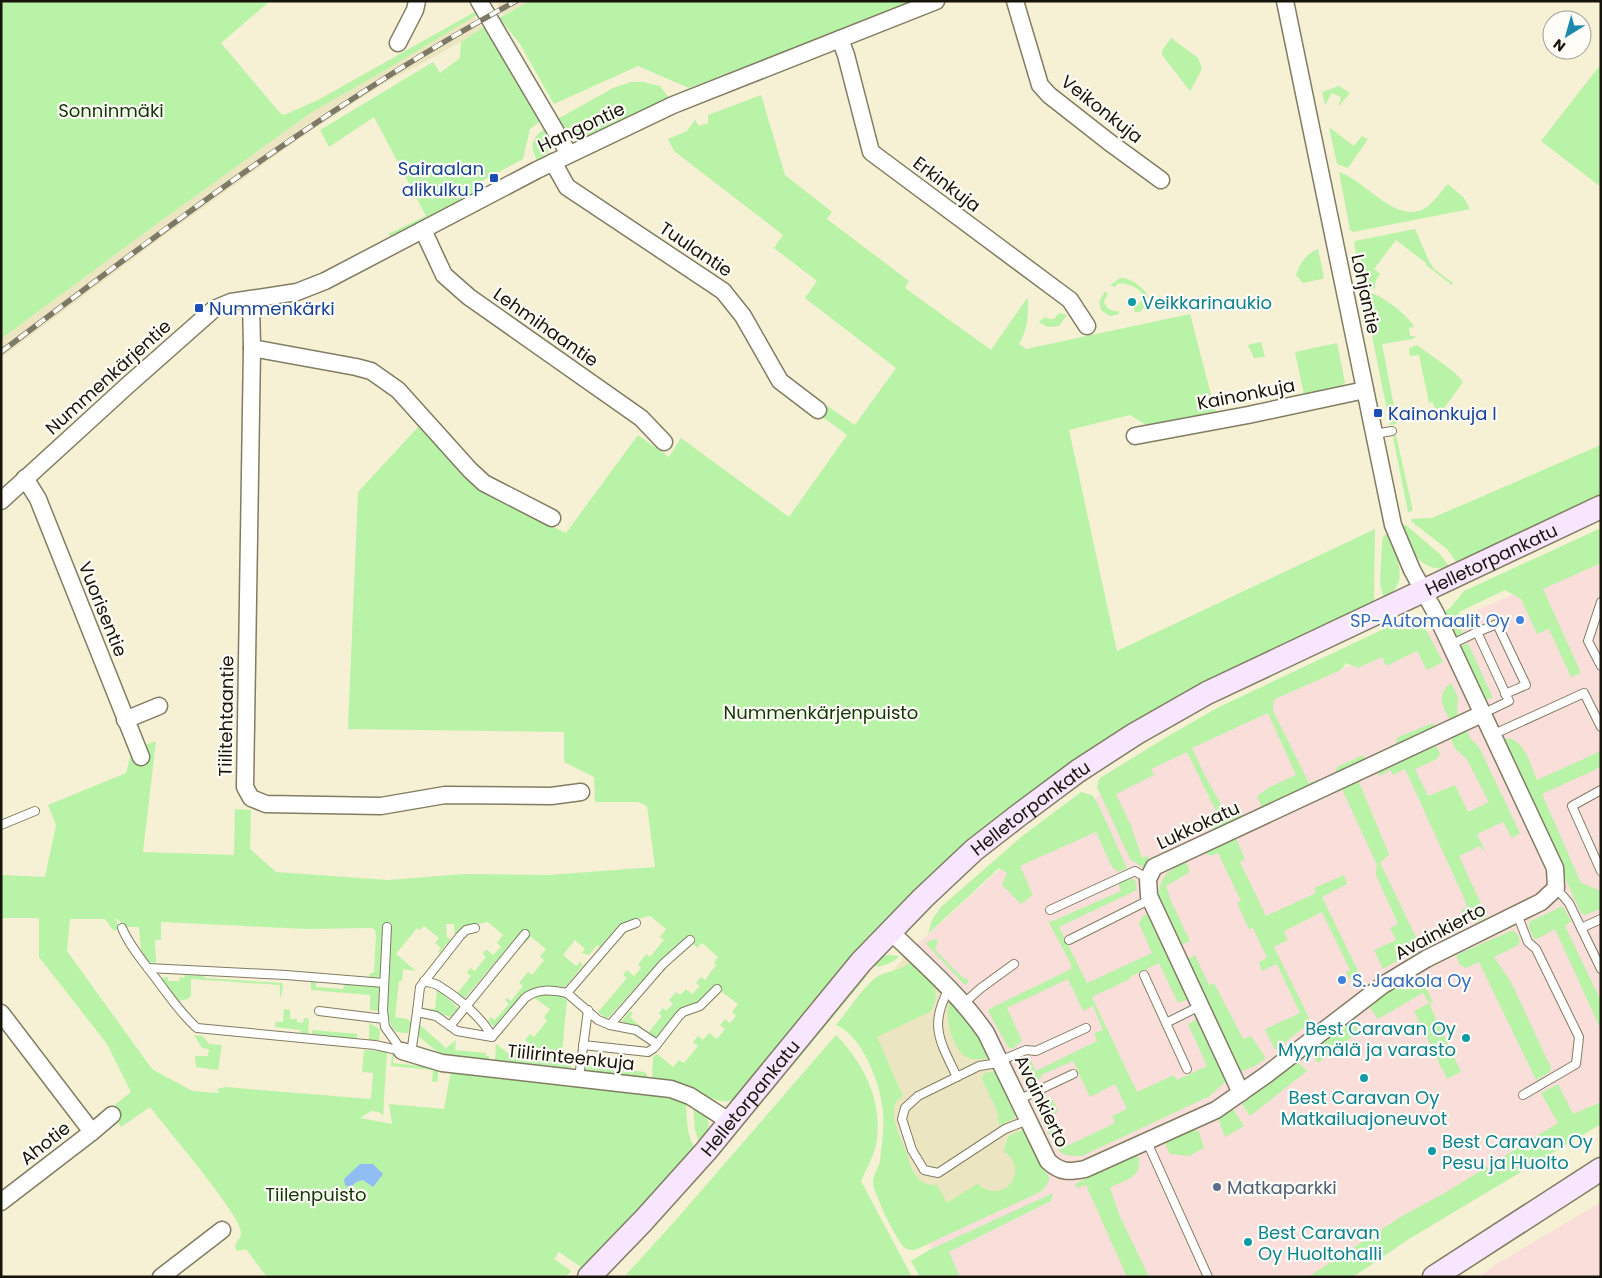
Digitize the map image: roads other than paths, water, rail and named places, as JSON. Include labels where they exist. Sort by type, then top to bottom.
[{"type":"street","points":[[398,43],[415,10],[417,1]]},
{"type":"street","points":[[480,1],[569,154]]},
{"type":"street","name":"Hangontie","points":[[251,300],[297,292],[325,281],[553,162],[676,104],[936,1]]},
{"type":"street","name":"Veikonkuja","points":[[1015,1],[1037,77],[1044,90],[1101,136],[1161,180]]},
{"type":"street","name":"Lohjantie","points":[[1285,1],[1393,525],[1401,546],[1423,590]]},
{"type":"street","name":"Erkinkuja","points":[[840,39],[846,55],[871,152],[1070,300],[1087,326]]},
{"type":"street","name":"Tuulantie","points":[[553,162],[567,187],[723,290],[743,316],[780,381],[818,410]]},
{"type":"street","name":"Lehmihaantie","points":[[423,230],[444,275],[469,297],[642,418],[664,442]]},
{"type":"street","name":"Tiilitehtaantie","points":[[251,300],[252,348],[245,787],[251,798],[266,804],[381,806],[445,795],[551,796],[581,792]]},
{"type":"street","name":"Nummenkärjentie","points":[[1,501],[214,309],[231,302],[251,300]]},
{"type":"street","points":[[252,348],[371,371],[398,390],[470,470],[484,482],[552,518]]},
{"type":"street","name":"Kainonkuja","points":[[1135,436],[1248,415],[1365,390]]},
{"type":"street","name":"Vuorisentie","points":[[25,478],[38,499],[141,757]]},
{"type":"street","name":"Helletorpankatu","points":[[589,1277],[643,1221],[706,1150],[845,980],[890,931],[974,850],[1078,771],[1135,734],[1207,693],[1601,507]]},
{"type":"street","points":[[1423,590],[1554,868],[1556,888]]},
{"type":"street","points":[[125,720],[159,706]]},
{"type":"street","name":"Lukkokatu","points":[[1148,879],[1154,868],[1482,714]]},
{"type":"street","points":[[1148,879],[1151,899],[1241,1093]]},
{"type":"street","name":"Avainkierto","points":[[890,931],[950,987],[986,1033],[1048,1161],[1059,1170],[1072,1171],[1085,1169],[1216,1110],[1382,985],[1426,959],[1541,902],[1556,888]]},
{"type":"street","points":[[1,1013],[92,1132]]},
{"type":"street","name":"Tiilirinteenkuja","points":[[406,1053],[442,1063],[672,1090],[690,1096],[729,1121]]},
{"type":"street","name":"Ahotie","points":[[1,1202],[92,1132],[112,1114]]},
{"type":"street","points":[[1434,1277],[1601,1169]]},
{"type":"street","points":[[162,1277],[222,1230]]},
{"type":"lane","points":[[1374,434],[1392,431]]},
{"type":"lane","points":[[1601,602],[1588,642],[1601,666]]},
{"type":"lane","points":[[1450,645],[1497,624],[1526,685],[1505,694]]},
{"type":"lane","points":[[1477,632],[1509,701],[1482,714]]},
{"type":"lane","points":[[1492,735],[1584,692],[1601,727]]},
{"type":"lane","points":[[1601,790],[1572,806],[1601,872]]},
{"type":"lane","points":[[1,825],[36,811]]},
{"type":"lane","points":[[1050,910],[1135,871],[1148,879]]},
{"type":"lane","points":[[1556,888],[1569,903],[1601,969]]},
{"type":"lane","points":[[1069,940],[1151,899]]},
{"type":"lane","points":[[1516,914],[1528,942],[1536,949],[1579,1037],[1576,1064],[1523,1095]]},
{"type":"lane","points":[[1581,928],[1601,919]]},
{"type":"lane","points":[[567,993],[623,928],[636,923]]},
{"type":"lane","points":[[387,927],[383,1010],[385,1027],[406,1053]]},
{"type":"lane","points":[[122,928],[148,968],[185,1018],[197,1028],[375,1045],[406,1053]]},
{"type":"lane","points":[[406,1053],[417,1012],[420,987],[460,936],[466,930],[475,928]]},
{"type":"lane","points":[[450,1026],[464,1006],[525,934]]},
{"type":"lane","points":[[610,1026],[663,964],[690,940]]},
{"type":"lane","points":[[964,1004],[981,988],[1014,964]]},
{"type":"lane","points":[[148,968],[286,975],[384,983]]},
{"type":"lane","points":[[1144,975],[1187,1069]]},
{"type":"lane","points":[[424,981],[437,985],[464,1006],[486,1025],[492,1037]]},
{"type":"lane","points":[[950,987],[941,1001],[938,1014],[938,1035],[957,1077]]},
{"type":"lane","points":[[583,1045],[648,1052],[657,1044],[683,1012],[700,1006],[716,989]]},
{"type":"lane","points":[[492,1037],[530,994],[539,990],[552,990],[567,993],[598,1020],[610,1026],[636,1030],[657,1044]]},
{"type":"lane","points":[[1166,1023],[1200,1006]]},
{"type":"lane","points":[[579,1078],[588,1010]]},
{"type":"lane","points":[[319,1011],[384,1019]]},
{"type":"lane","points":[[417,1012],[436,1016],[457,1031],[492,1037]]},
{"type":"lane","points":[[1028,1120],[1005,1129],[938,1173],[924,1170],[912,1150],[902,1120],[905,1108],[918,1096],[979,1066],[992,1064],[1026,1050],[1036,1051],[1086,1028]]},
{"type":"lane","points":[[1018,1100],[1074,1074]]},
{"type":"lane","points":[[1147,1142],[1208,1277]]},
{"type":"water","points":[[360,1164],[373,1164],[383,1174],[373,1187],[363,1180],[356,1182],[350,1188],[345,1185],[344,1179]]},
{"type":"railway","points":[[1,352],[189,212],[316,123],[448,39],[516,1]]},
{"type":"place","name":"Sairaalan alikulku P","points":[[494,178]]},
{"type":"place","name":"Veikkarinaukio","points":[[1132,302]]},
{"type":"place","name":"Nummenkärki","points":[[199,308]]},
{"type":"place","name":"Kainonkuja I","points":[[1378,413]]},
{"type":"place","name":"SP-Automaalit Oy","points":[[1520,620]]},
{"type":"place","name":"S. Jaakola Oy","points":[[1342,980]]},
{"type":"place","name":"Best Caravan Oy Myymälä ja varasto","points":[[1466,1038]]},
{"type":"place","name":"Best Caravan Oy Matkailuajoneuvot","points":[[1364,1078]]},
{"type":"place","name":"Best Caravan Oy Pesu ja Huolto","points":[[1432,1151]]},
{"type":"place","name":"Matkaparkki","points":[[1217,1187]]},
{"type":"place","name":"Best Caravan Oy Huoltohalli","points":[[1248,1242]]},
{"type":"park label","name":"Sonninmäki","points":[[111,110]]},
{"type":"park label","name":"Nummenkärjenpuisto","points":[[821,712]]},
{"type":"park label","name":"Tiilenpuisto","points":[[316,1194]]}]
